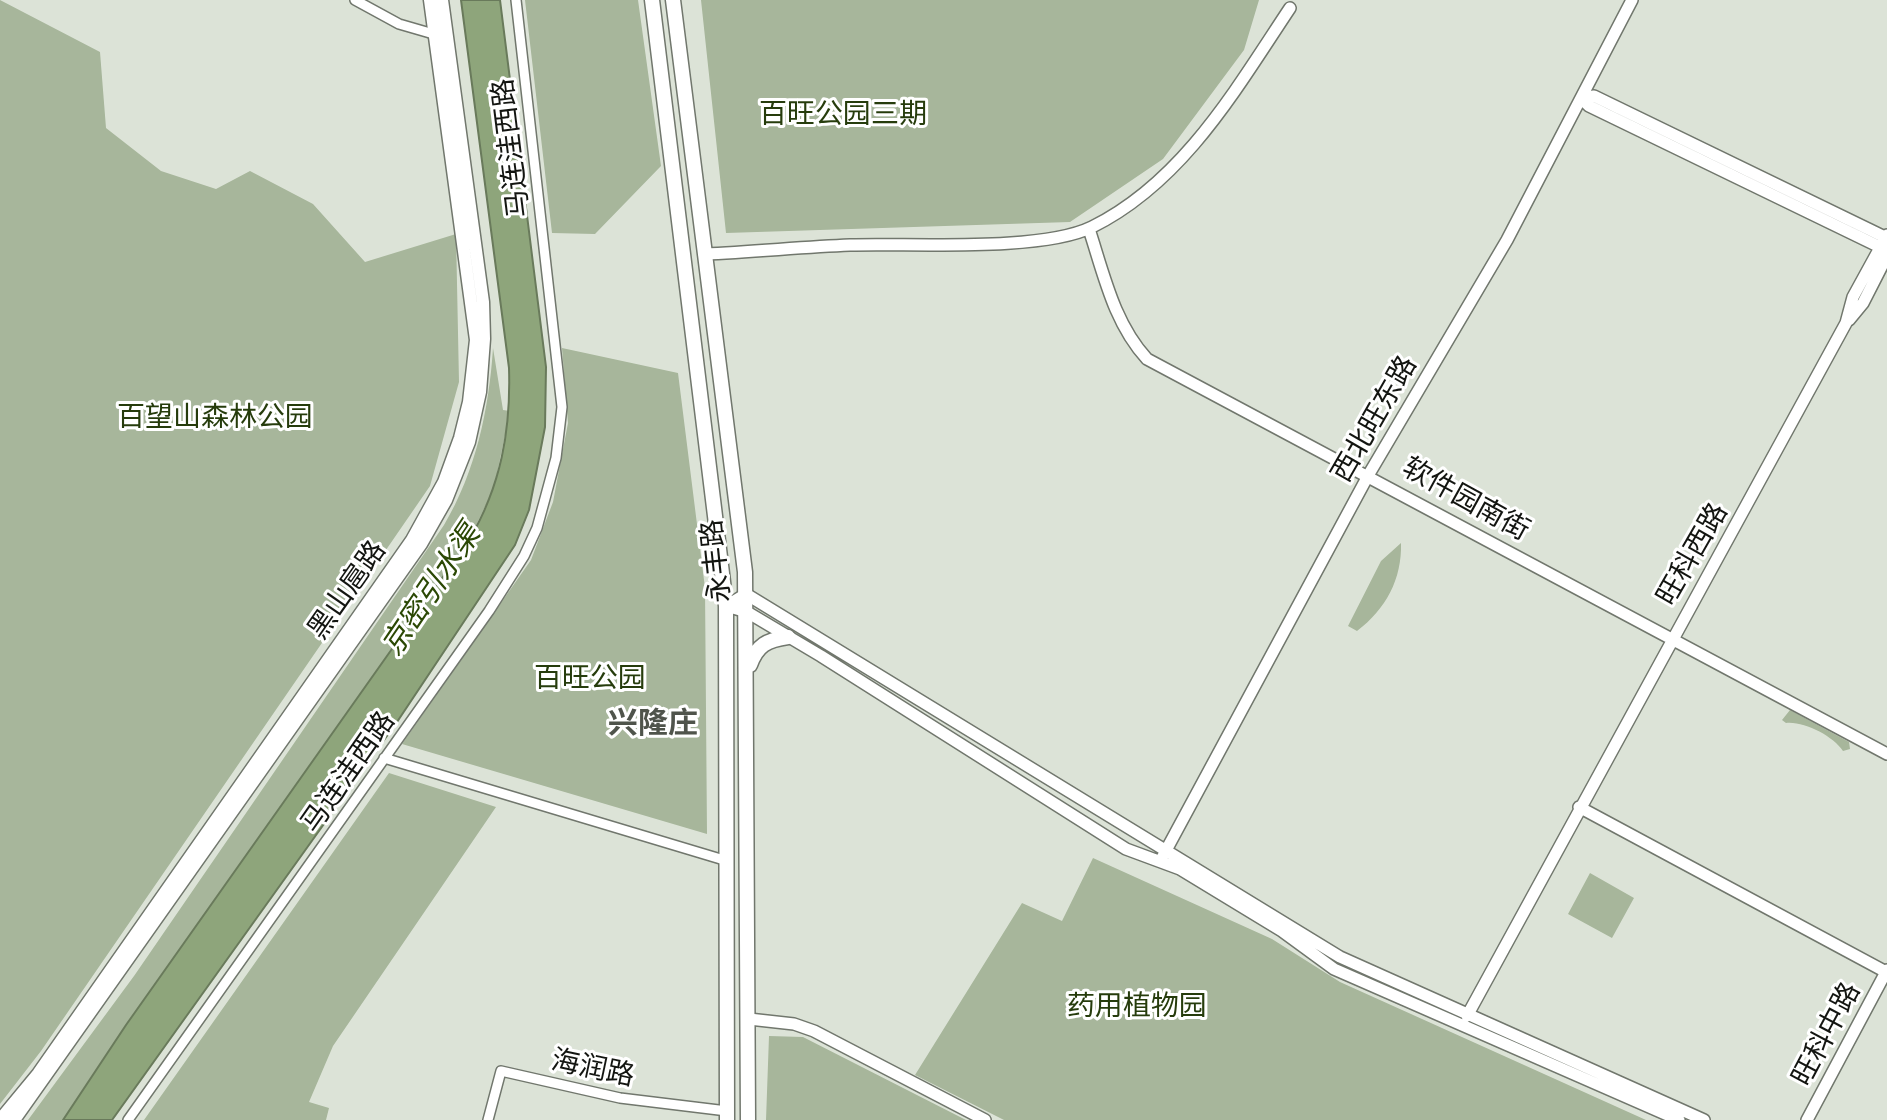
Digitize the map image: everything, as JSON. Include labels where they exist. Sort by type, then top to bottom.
[{"type":"main road","name":"黑山扈路","points":[[14,1120],[421,544],[458,472],[480,392],[485,320],[442,35],[430,0]]},
{"type":"main road","name":"黑山扈路","points":[[0,1120],[38,1074],[351,627],[424,520],[444,482],[469,402],[476,321],[442,35],[442,0]]},
{"type":"main road","name":"永丰路","points":[[652,0],[726,606],[724,860],[727,1115]]},
{"type":"main road","name":"永丰路","points":[[673,0],[746,594],[748,1120]]},
{"type":"main road","points":[[746,677],[759,647],[771,639],[788,637]]},
{"type":"street","points":[[355,0],[399,24],[442,35]]},
{"type":"street","name":"马连洼西路","points":[[128,1120],[524,556],[541,517],[556,458],[561,380],[516,0]]},
{"type":"street","name":"西北旺东路","points":[[1158,863],[1369,474],[1507,240],[1632,0]]},
{"type":"street","points":[[704,254],[849,245],[1034,241],[1089,229],[1110,217],[1177,165],[1231,97],[1290,8]]},
{"type":"street","points":[[1581,98],[1594,96],[1886,244]]},
{"type":"street","name":"软件园南街","points":[[1089,229],[1119,319],[1130,340],[1147,359],[1369,474],[1887,754]]},
{"type":"street","name":"旺科西路","points":[[1467,1016],[1846,323],[1863,303],[1886,244]]},
{"type":"street","points":[[726,606],[746,594],[1340,957],[1704,1120]]},
{"type":"street","points":[[726,606],[747,612],[1126,849],[1180,869],[1282,931],[1334,969],[1679,1120]]},
{"type":"street","points":[[384,758],[724,860]]},
{"type":"street","points":[[1579,807],[1886,971]]},
{"type":"street","name":"旺科中路","points":[[1807,1120],[1886,971]]},
{"type":"street","points":[[749,1019],[794,1024],[814,1031],[985,1120]]},
{"type":"street","name":"海润路","points":[[488,1120],[501,1071],[620,1098],[727,1115]]},
{"type":"green space","name":"百望山森林公园","points":[[0,0],[100,52],[106,128],[161,171],[216,189],[250,171],[313,204],[365,262],[456,234],[459,382],[430,486],[41,1051],[0,1104]]},
{"type":"green space","points":[[525,0],[638,0],[661,166],[595,234],[552,233]]},
{"type":"green space","name":"百旺公园三期","points":[[701,0],[1259,0],[1244,50],[1163,159],[1070,222],[726,233]]},
{"type":"green space","points":[[493,348],[503,410],[510,411],[494,488],[469,540],[126,1025],[63,1120],[28,1120],[134,976],[444,525],[473,461],[484,417]]},
{"type":"green space","name":"百旺公园","points":[[562,348],[678,373],[705,588],[707,834],[402,744],[531,560],[553,502],[568,423]]},
{"type":"green space","points":[[1401,543],[1399,569],[1384,603],[1357,631],[1348,626],[1381,561]]},
{"type":"green space","points":[[1790,710],[1849,742],[1850,749],[1843,751],[1832,740],[1809,727],[1786,723],[1782,720]]},
{"type":"green space","points":[[389,773],[496,807],[333,1046],[309,1102],[329,1108],[326,1120],[144,1120]]},
{"type":"green space","name":"药用植物园","points":[[1093,858],[1272,939],[1340,982],[1646,1120],[1004,1120],[915,1075],[1022,903],[1062,921]]},
{"type":"green space","points":[[1590,873],[1634,898],[1612,938],[1568,914]]},
{"type":"green space","points":[[769,1036],[803,1037],[966,1120],[766,1120]]},
{"type":"shaded area","points":[[461,0],[500,0],[546,367],[545,427],[529,510],[515,545],[397,722],[112,1120],[63,1120],[126,1025],[469,540],[489,499],[506,435],[509,368]]},
{"type":"district","name":"兴隆庄","points":[[653,724]]},
{"type":"water label","name":"京密引水渠","points":[[431,590]]}]
